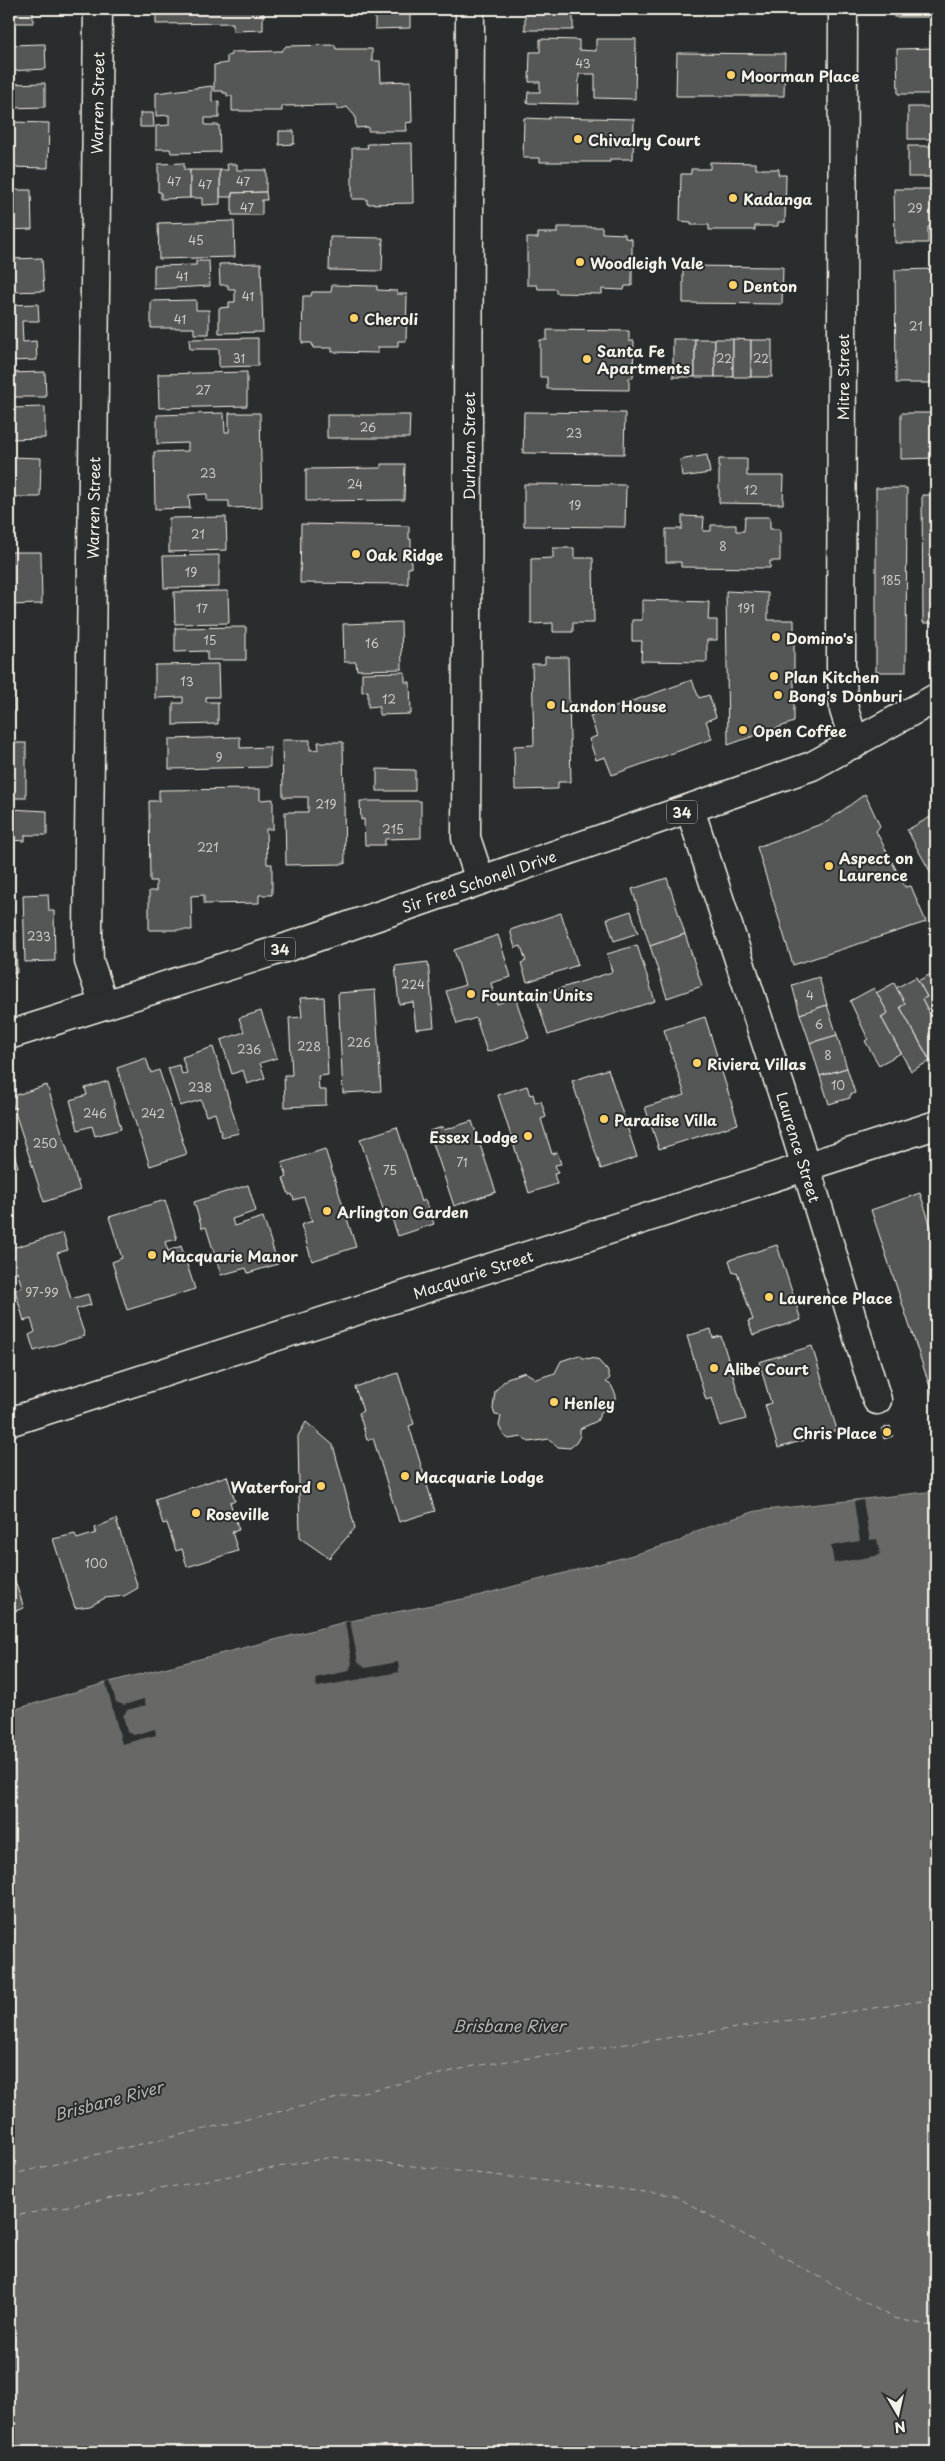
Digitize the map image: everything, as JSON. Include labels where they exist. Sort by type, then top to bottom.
[{"type":"street","name":"Warren Street","points":[[98,9],[88,942],[89,961],[104,1005]]},
{"type":"street","name":"Durham Street","points":[[470,9],[466,838],[480,880]]},
{"type":"street","name":"Mitre Street","points":[[843,9],[841,667],[844,710],[855,744]]},
{"type":"street","name":"Sir Fred Schonell Drive","points":[[9,1035],[288,947],[812,766],[936,698]]},
{"type":"street","name":"Laurence Street","points":[[690,809],[806,1167],[877,1400]]},
{"type":"street","name":"Macquarie Street","points":[[9,1422],[936,1125]]},
{"type":"water","name":"Brisbane River","points":[[936,1491],[936,2452],[9,2452],[9,1711],[109,1682],[345,1622],[473,1597],[629,1556],[680,1541],[696,1531],[756,1511]]},
{"type":"pier","points":[[863,1500],[870,1540],[877,1539],[880,1555],[834,1563],[831,1546],[860,1541],[854,1502]]},
{"type":"pier","points":[[350,1621],[358,1662],[365,1668],[398,1662],[399,1672],[317,1687],[315,1678],[349,1671],[352,1663],[345,1622]]},
{"type":"pier","points":[[110,1681],[116,1702],[124,1705],[144,1699],[146,1705],[127,1710],[123,1716],[127,1732],[134,1735],[155,1729],[156,1735],[122,1744],[106,1683]]},
{"type":"building","points":[[9,9],[33,9],[33,23],[9,23]]},
{"type":"building","points":[[156,9],[263,9],[263,30],[233,31],[233,23],[156,24]]},
{"type":"building","points":[[291,9],[354,9],[354,10],[292,12]]},
{"type":"building","points":[[375,9],[410,9],[410,28],[375,29]]},
{"type":"building","points":[[525,9],[579,9],[579,15],[573,15],[573,30],[525,30]]},
{"type":"building","points":[[579,9],[630,9],[630,12],[587,12],[587,10]]},
{"type":"building","points":[[682,9],[783,9],[783,14],[682,13]]},
{"type":"building","points":[[894,9],[936,9],[936,17],[894,17]]},
{"type":"building","points":[[540,39],[579,40],[579,50],[596,51],[596,39],[636,39],[635,99],[595,98],[595,74],[579,74],[578,104],[527,103],[528,92],[540,92],[540,82],[529,82],[530,52],[540,52]]},
{"type":"building","points":[[45,44],[46,69],[9,71],[9,45]]},
{"type":"building","points":[[335,45],[336,49],[372,49],[372,61],[380,61],[381,82],[411,81],[412,122],[406,123],[407,131],[368,131],[368,127],[356,128],[355,116],[347,107],[337,110],[337,105],[282,106],[282,111],[232,111],[232,96],[227,96],[227,93],[223,93],[223,91],[214,91],[214,65],[227,63],[227,56],[231,55],[231,52],[282,51],[286,46]]},
{"type":"building","points":[[936,48],[936,94],[898,94],[897,49]]},
{"type":"building","name":"Moorman Place","points":[[677,53],[785,54],[784,96],[676,96]]},
{"type":"building","points":[[45,83],[45,107],[9,108],[9,84]]},
{"type":"building","points":[[212,86],[212,102],[219,101],[219,118],[205,118],[205,125],[219,125],[220,152],[171,153],[170,149],[156,149],[156,126],[169,125],[169,115],[156,116],[156,93]]},
{"type":"building","points":[[908,107],[936,107],[936,139],[908,139]]},
{"type":"building","points":[[140,113],[153,113],[154,127],[140,127]]},
{"type":"building","name":"Chivalry Court","points":[[549,117],[634,119],[633,159],[610,159],[610,162],[540,162],[540,158],[523,158],[524,118],[549,119]]},
{"type":"building","points":[[9,122],[49,123],[48,168],[9,167]]},
{"type":"building","points":[[279,131],[294,131],[294,144],[279,145]]},
{"type":"building","points":[[412,143],[413,203],[367,204],[367,199],[352,199],[352,148],[368,148],[367,144]]},
{"type":"building","points":[[908,146],[936,146],[936,177],[908,177]]},
{"type":"building","name":"Kadanga","points":[[710,162],[756,163],[756,169],[779,169],[778,175],[786,175],[785,222],[778,222],[778,226],[755,226],[755,230],[709,230],[709,225],[691,225],[691,222],[680,221],[681,174],[691,174],[691,169],[710,169]]},
{"type":"building","points":[[184,163],[184,170],[190,170],[190,198],[161,199],[161,192],[158,192],[158,164]]},
{"type":"building","points":[[227,164],[237,164],[237,170],[266,170],[266,192],[232,193],[232,197],[220,197],[220,170],[228,170]]},
{"type":"building","points":[[190,170],[220,170],[220,204],[202,205],[202,198],[190,198]]},
{"type":"building","points":[[894,189],[936,189],[936,227],[928,227],[928,243],[895,243]]},
{"type":"building","points":[[9,190],[31,190],[32,229],[9,230]]},
{"type":"building","points":[[266,192],[267,200],[262,200],[262,215],[232,215],[232,193]]},
{"type":"building","points":[[234,221],[235,257],[159,259],[158,223]]},
{"type":"building","name":"Woodleigh Vale","points":[[557,227],[602,227],[602,233],[625,234],[625,238],[632,239],[632,286],[625,286],[624,290],[602,289],[602,294],[556,293],[556,289],[538,289],[537,285],[527,285],[527,238],[538,238],[538,233],[557,233]]},
{"type":"building","points":[[330,237],[383,238],[382,271],[329,270]]},
{"type":"building","points":[[42,258],[44,291],[9,292],[9,259]]},
{"type":"building","points":[[196,261],[209,261],[210,286],[154,289],[154,266],[196,265]]},
{"type":"building","points":[[261,263],[263,332],[219,333],[219,308],[229,307],[229,302],[235,302],[235,289],[228,289],[228,285],[220,285],[219,264]]},
{"type":"building","name":"Denton","points":[[683,266],[783,267],[782,304],[683,303]]},
{"type":"building","points":[[936,269],[936,383],[896,383],[895,270]]},
{"type":"building","name":"Cheroli","points":[[332,285],[377,286],[377,290],[397,291],[397,294],[407,294],[406,341],[398,341],[398,347],[378,347],[378,353],[332,352],[332,348],[313,348],[312,343],[302,343],[303,296],[311,296],[312,292],[331,292]]},
{"type":"building","points":[[196,300],[196,310],[209,310],[209,334],[194,334],[194,328],[151,328],[151,301]]},
{"type":"building","points":[[38,304],[39,321],[22,321],[23,342],[36,341],[37,360],[9,361],[9,305]]},
{"type":"building","name":"Santa Fe Apartments","points":[[547,330],[629,331],[629,341],[634,341],[633,378],[629,378],[629,390],[547,389],[547,377],[540,377],[540,340],[547,340]]},
{"type":"building","points":[[258,338],[258,366],[219,367],[219,349],[190,349],[189,339]]},
{"type":"building","points":[[673,339],[695,339],[695,377],[673,377]]},
{"type":"building","points":[[695,339],[715,339],[715,377],[695,377]]},
{"type":"building","points":[[715,339],[733,339],[733,377],[715,377]]},
{"type":"building","points":[[733,339],[751,340],[751,377],[733,377]]},
{"type":"building","points":[[751,340],[772,340],[772,377],[751,377]]},
{"type":"building","points":[[45,372],[46,397],[14,397],[13,391],[9,391],[9,373]]},
{"type":"building","points":[[247,372],[247,406],[159,408],[158,374]]},
{"type":"building","points":[[45,407],[45,438],[9,439],[9,414],[11,414],[11,408]]},
{"type":"building","points":[[524,412],[625,413],[624,454],[523,453]]},
{"type":"building","points":[[224,413],[225,432],[229,432],[229,413],[260,413],[262,507],[229,508],[229,501],[207,501],[207,494],[189,495],[190,508],[155,509],[154,452],[188,451],[188,443],[157,444],[157,415]]},
{"type":"building","points":[[901,413],[936,413],[936,458],[901,459]]},
{"type":"building","points":[[327,415],[410,415],[409,438],[327,438]]},
{"type":"building","points":[[707,455],[710,473],[682,477],[680,460]]},
{"type":"building","points":[[9,457],[41,458],[40,497],[9,497]]},
{"type":"building","points":[[719,459],[747,459],[747,476],[784,476],[783,504],[719,503]]},
{"type":"building","points":[[381,464],[405,464],[404,500],[306,501],[306,469],[381,468]]},
{"type":"building","points":[[524,484],[626,485],[625,527],[524,526]]},
{"type":"building","points":[[876,488],[907,488],[906,672],[876,672]]},
{"type":"building","points":[[922,495],[936,495],[936,623],[923,623]]},
{"type":"building","points":[[682,516],[704,517],[703,531],[711,531],[711,525],[736,525],[736,531],[744,531],[745,517],[770,517],[770,529],[780,529],[780,561],[770,561],[770,568],[681,567],[681,562],[666,562],[666,529],[682,529]]},
{"type":"building","points":[[226,517],[227,550],[169,552],[169,518]]},
{"type":"building","name":"Oak Ridge","points":[[301,524],[409,526],[411,568],[408,568],[408,584],[300,583]]},
{"type":"building","points":[[553,548],[574,548],[574,558],[593,558],[594,623],[573,623],[573,632],[553,632],[553,623],[531,624],[531,559],[553,558]]},
{"type":"building","points":[[9,552],[41,552],[42,604],[9,605]]},
{"type":"building","points":[[219,555],[219,587],[164,588],[163,556]]},
{"type":"building","points":[[228,591],[229,623],[175,624],[174,592]]},
{"type":"building","points":[[726,591],[768,593],[768,620],[794,620],[794,722],[728,745]]},
{"type":"building","points":[[642,600],[709,602],[708,620],[717,620],[717,640],[707,640],[707,662],[641,661],[642,641],[632,641],[632,620],[642,620]]},
{"type":"building","points":[[401,622],[402,669],[357,670],[356,662],[344,662],[343,624]]},
{"type":"building","points":[[246,627],[246,660],[207,660],[207,651],[175,652],[175,628]]},
{"type":"building","points":[[9,632],[12,632],[14,711],[9,711]]},
{"type":"building","name":"Landon House","points":[[545,657],[568,657],[571,782],[558,782],[558,789],[515,790],[514,746],[534,745],[532,664],[545,664]]},
{"type":"building","points":[[218,664],[219,697],[206,697],[206,702],[218,702],[218,724],[173,725],[173,703],[183,703],[183,697],[155,698],[155,665]]},
{"type":"building","points":[[405,672],[405,682],[410,682],[411,714],[379,715],[379,706],[368,707],[368,691],[362,692],[362,673]]},
{"type":"building","points":[[692,680],[699,698],[709,695],[716,717],[706,721],[712,739],[612,775],[605,757],[596,760],[589,739],[597,736],[590,716]]},
{"type":"building","points":[[240,737],[240,748],[270,747],[270,767],[169,769],[169,739]]},
{"type":"building","points":[[282,740],[310,740],[310,750],[319,749],[318,742],[343,742],[345,864],[286,865],[285,812],[308,812],[308,797],[283,797]]},
{"type":"building","points":[[9,743],[26,743],[26,798],[9,798]]},
{"type":"building","points":[[377,769],[415,770],[415,791],[377,791]]},
{"type":"building","points":[[260,789],[260,800],[273,799],[273,829],[266,829],[267,864],[272,864],[272,895],[259,895],[259,903],[204,904],[204,895],[191,896],[192,930],[149,930],[149,891],[156,891],[156,881],[150,881],[149,801],[159,801],[159,790]]},
{"type":"building","name":"Aspect on Laurence","points":[[865,794],[880,826],[876,831],[905,887],[911,886],[926,922],[793,965],[757,847],[827,822]]},
{"type":"building","points":[[360,801],[421,801],[421,838],[385,839],[385,845],[365,845],[364,819],[361,820]]},
{"type":"building","points":[[9,809],[47,811],[47,835],[25,835],[25,841],[9,840]]},
{"type":"building","points":[[936,814],[936,882],[907,830]]},
{"type":"building","points":[[667,878],[685,934],[650,946],[632,889]]},
{"type":"building","points":[[48,894],[49,911],[54,911],[55,961],[25,962],[23,895]]},
{"type":"building","points":[[631,911],[638,933],[614,941],[607,919]]},
{"type":"building","points":[[561,913],[578,965],[527,982],[521,963],[526,961],[521,946],[515,948],[510,930]]},
{"type":"building","points":[[9,931],[16,931],[17,973],[9,973]]},
{"type":"building","points":[[685,934],[702,986],[667,998],[650,946]]},
{"type":"building","name":"Fountain Units","points":[[498,935],[511,977],[491,983],[497,1004],[515,997],[529,1038],[487,1052],[476,1018],[457,1024],[446,991],[465,985],[454,950]]},
{"type":"building","points":[[637,945],[655,1001],[548,1035],[536,996],[612,972],[607,954]]},
{"type":"building","points":[[428,962],[434,1027],[416,1029],[413,1002],[399,1004],[395,966]]},
{"type":"building","points":[[936,971],[936,1026],[922,999],[927,997],[918,981]]},
{"type":"building","points":[[819,977],[827,1005],[800,1014],[792,985]]},
{"type":"building","points":[[916,977],[927,997],[922,999],[936,1026],[936,1062],[932,1064],[900,1007],[905,1004],[896,988]]},
{"type":"building","points":[[894,983],[905,1004],[900,1007],[930,1061],[911,1071],[881,1017],[888,1013],[876,993]]},
{"type":"building","points":[[874,988],[888,1013],[881,1017],[901,1053],[879,1065],[865,1041],[868,1039],[850,1001]]},
{"type":"building","points":[[375,990],[381,1091],[343,1093],[338,993]]},
{"type":"building","points":[[324,997],[328,1075],[318,1076],[319,1090],[326,1090],[326,1105],[285,1107],[284,1075],[292,1075],[289,1018],[302,1017],[300,998]]},
{"type":"building","points":[[827,1005],[837,1035],[810,1043],[800,1014]]},
{"type":"building","points":[[261,1011],[277,1058],[260,1063],[265,1078],[247,1084],[243,1070],[232,1074],[221,1040],[244,1032],[239,1018]]},
{"type":"building","name":"Riviera Villas","points":[[705,1017],[738,1124],[659,1149],[645,1107],[685,1095],[664,1030]]},
{"type":"building","points":[[837,1035],[847,1068],[820,1076],[810,1043]]},
{"type":"building","points":[[213,1047],[239,1133],[222,1137],[215,1113],[206,1116],[201,1100],[180,1106],[168,1068],[179,1065],[182,1074],[187,1073],[182,1057]]},
{"type":"building","points":[[146,1058],[151,1073],[159,1070],[187,1154],[150,1166],[117,1068]]},
{"type":"building","points":[[847,1068],[855,1093],[850,1095],[850,1098],[829,1104],[820,1076]]},
{"type":"building","name":"Paradise Villa","points":[[608,1069],[637,1157],[601,1169],[572,1081]]},
{"type":"building","points":[[108,1081],[121,1129],[95,1136],[92,1126],[78,1130],[70,1100],[87,1095],[85,1088]]},
{"type":"building","points":[[47,1085],[80,1190],[44,1202],[10,1097]]},
{"type":"building","name":"Essex Lodge","points":[[527,1086],[530,1095],[533,1094],[535,1102],[541,1101],[546,1117],[541,1119],[552,1154],[557,1152],[561,1164],[555,1165],[558,1173],[554,1174],[557,1184],[529,1193],[498,1095]]},
{"type":"building","points":[[472,1121],[496,1192],[454,1206],[429,1131],[443,1127],[444,1130]]},
{"type":"building","points":[[397,1127],[421,1202],[425,1200],[434,1224],[398,1236],[390,1213],[385,1215],[360,1139]]},
{"type":"building","points":[[9,1136],[18,1167],[9,1170]]},
{"type":"building","name":"Arlington Garden","points":[[325,1149],[356,1247],[312,1261],[301,1225],[312,1221],[304,1197],[294,1200],[292,1194],[289,1195],[283,1178],[287,1177],[282,1163]]},
{"type":"building","points":[[248,1185],[256,1211],[232,1219],[234,1226],[263,1217],[278,1264],[248,1273],[246,1268],[221,1275],[206,1227],[202,1228],[194,1202]]},
{"type":"building","points":[[920,1193],[936,1242],[936,1395],[933,1396],[871,1210]]},
{"type":"building","name":"Macquarie Manor","points":[[165,1200],[177,1239],[165,1242],[168,1251],[181,1246],[195,1289],[127,1310],[112,1262],[122,1258],[109,1217]]},
{"type":"building","points":[[63,1233],[68,1250],[57,1253],[71,1299],[88,1294],[91,1305],[76,1309],[85,1336],[34,1351],[29,1335],[35,1332],[31,1319],[24,1321],[15,1290],[22,1287],[17,1271],[9,1274],[9,1249]]},
{"type":"building","name":"Laurence Place","points":[[777,1245],[801,1320],[753,1335],[748,1321],[753,1320],[737,1272],[733,1273],[729,1260]]},
{"type":"building","name":"Alibe Court","points":[[711,1329],[713,1338],[721,1336],[746,1419],[720,1426],[712,1398],[706,1400],[687,1336]]},
{"type":"building","points":[[812,1346],[837,1430],[778,1448],[765,1405],[771,1403],[759,1362]]},
{"type":"building","name":"Henley","points":[[579,1355],[583,1358],[597,1359],[607,1370],[610,1378],[606,1382],[611,1385],[616,1395],[613,1406],[601,1412],[597,1421],[580,1429],[580,1436],[570,1448],[558,1447],[549,1439],[529,1442],[522,1437],[509,1439],[504,1436],[499,1426],[501,1416],[495,1415],[493,1409],[495,1391],[507,1378],[525,1372],[536,1379],[555,1373],[561,1361]]},
{"type":"building","name":"Macquarie Lodge","points":[[398,1373],[414,1424],[409,1426],[435,1511],[399,1522],[373,1438],[367,1440],[359,1413],[363,1411],[355,1387]]},
{"type":"building","name":"Waterford","points":[[306,1422],[333,1445],[355,1528],[329,1558],[300,1538],[298,1436]]},
{"type":"building","name":"Chris Place","points":[[890,1426],[893,1436],[884,1439],[881,1429]]},
{"type":"building","name":"Roseville","points":[[227,1476],[235,1501],[230,1502],[239,1530],[232,1532],[238,1551],[187,1567],[182,1549],[176,1551],[167,1523],[163,1524],[155,1499]]},
{"type":"building","points":[[116,1519],[138,1588],[124,1596],[105,1598],[90,1606],[75,1608],[53,1539],[75,1534],[77,1539],[96,1533],[95,1528]]},
{"type":"building","points":[[9,1563],[24,1608],[9,1613]]},
{"type":"ferry route","points":[[9,2175],[474,2066],[936,1999]]},
{"type":"ferry route","points":[[9,2217],[332,2157],[673,2195],[893,2318],[936,2327]]},
{"type":"place","name":"Moorman Place","points":[[731,75]]},
{"type":"place","name":"Chivalry Court","points":[[578,139]]},
{"type":"place","name":"Kadanga","points":[[733,198]]},
{"type":"place","name":"Woodleigh Vale","points":[[580,262]]},
{"type":"place","name":"Denton","points":[[733,285]]},
{"type":"place","name":"Cheroli","points":[[354,318]]},
{"type":"place","name":"Santa Fe Apartments","points":[[587,359]]},
{"type":"place","name":"Oak Ridge","points":[[356,554]]},
{"type":"place","name":"Domino's","points":[[776,637]]},
{"type":"place","name":"Plan Kitchen","points":[[774,676]]},
{"type":"place","name":"Bong's Donburi","points":[[778,695]]},
{"type":"place","name":"Landon House","points":[[551,705]]},
{"type":"place","name":"Open Coffee","points":[[743,730]]},
{"type":"place","name":"Aspect on Laurence","points":[[829,866]]},
{"type":"place","name":"Fountain Units","points":[[471,994]]},
{"type":"place","name":"Riviera Villas","points":[[697,1063]]},
{"type":"place","name":"Paradise Villa","points":[[604,1119]]},
{"type":"place","name":"Essex Lodge","points":[[528,1136]]},
{"type":"place","name":"Arlington Garden","points":[[327,1211]]},
{"type":"place","name":"Macquarie Manor","points":[[152,1255]]},
{"type":"place","name":"Laurence Place","points":[[769,1297]]},
{"type":"place","name":"Alibe Court","points":[[714,1368]]},
{"type":"place","name":"Henley","points":[[554,1402]]},
{"type":"place","name":"Chris Place","points":[[887,1432]]},
{"type":"place","name":"Macquarie Lodge","points":[[405,1476]]},
{"type":"place","name":"Waterford","points":[[321,1486]]},
{"type":"place","name":"Roseville","points":[[196,1513]]}]
